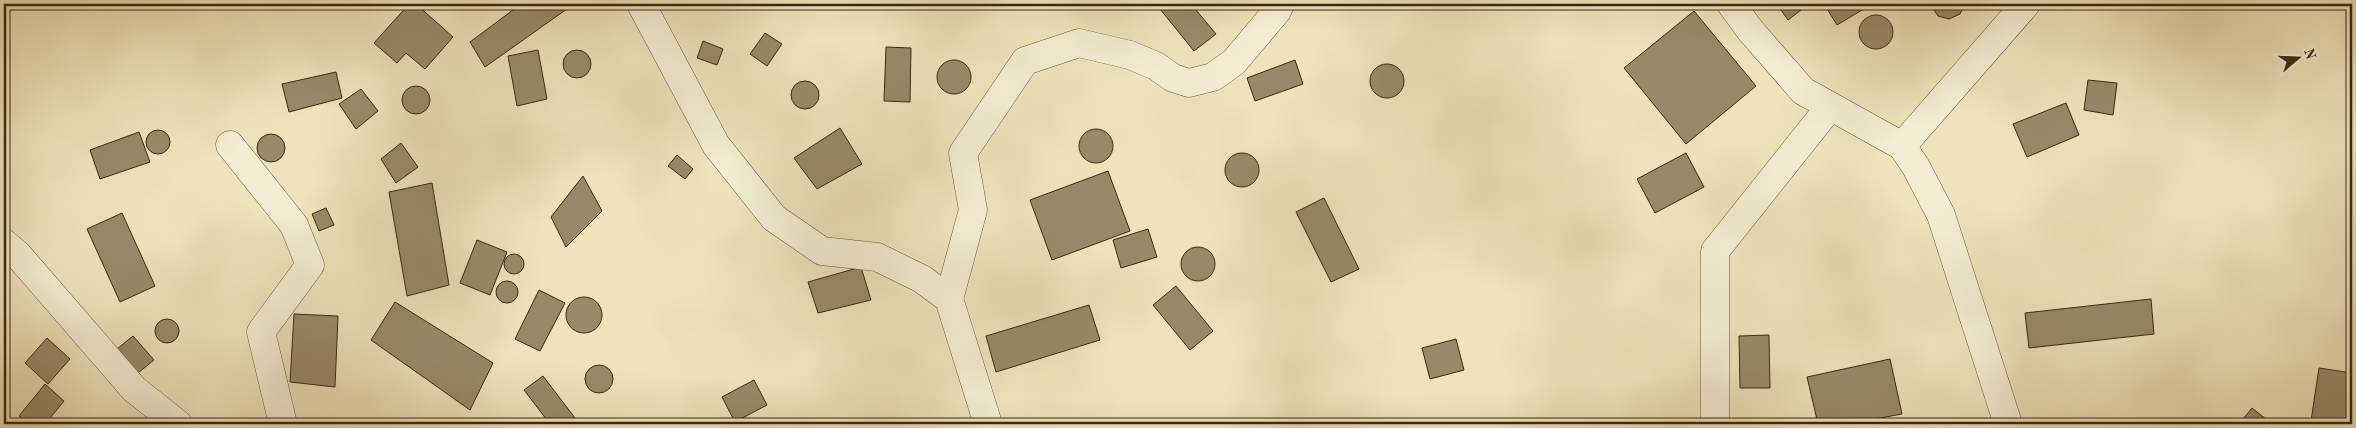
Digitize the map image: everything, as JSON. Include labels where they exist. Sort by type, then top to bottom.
[{"type":"street","points":[[642,4],[716,145],[774,218],[822,251],[877,258],[922,279],[948,299]]},
{"type":"street","points":[[988,424],[948,299],[973,210],[963,153],[1025,62],[1079,43],[1130,55],[1156,66],[1172,78],[1189,83],[1213,77],[1234,62],[1277,12],[1280,4]]},
{"type":"street","points":[[1732,4],[1750,30],[1803,92],[1902,146],[1916,167],[1941,215],[2008,424]]},
{"type":"street","points":[[1902,146],[2026,4]]},
{"type":"street","points":[[1716,424],[1715,251],[1830,108]]},
{"type":"street","points":[[230,145],[294,225],[310,265],[261,332],[283,424]]},
{"type":"street","points":[[4,243],[18,255],[134,389],[178,424]]},
{"type":"building","points":[[409,4],[416,4],[453,37],[425,69],[406,53],[397,63],[374,43]]},
{"type":"building","points":[[521,4],[574,4],[485,67],[470,42]]},
{"type":"building","points":[[1156,4],[1191,4],[1216,34],[1194,51]]},
{"type":"building","points":[[1777,4],[1797,4],[1801,10],[1788,20]]},
{"type":"building","points":[[1824,4],[1872,4],[1837,25]]},
{"type":"building","points":[[1930,4],[1965,4],[1960,14],[1949,19],[1938,16]]},
{"type":"building","points":[[1694,11],[1756,86],[1686,144],[1624,68]]},
{"type":"building","points":[[1876,15],[1883,16],[1888,20],[1892,25],[1892,39],[1888,44],[1883,48],[1876,49],[1869,48],[1864,44],[1860,39],[1859,32],[1860,25],[1864,20],[1869,16]]},
{"type":"building","points":[[765,33],[782,44],[767,66],[750,54]]},
{"type":"building","points":[[703,41],[723,49],[717,65],[697,58]]},
{"type":"building","points":[[886,47],[911,48],[910,102],[884,101]]},
{"type":"building","points":[[538,50],[547,99],[517,106],[508,56]]},
{"type":"building","points":[[577,50],[587,54],[591,64],[587,74],[577,78],[567,74],[563,64],[567,54]]},
{"type":"building","points":[[954,60],[961,61],[966,65],[970,70],[970,84],[966,89],[961,93],[954,94],[947,93],[942,89],[938,84],[937,77],[938,70],[942,65],[947,61]]},
{"type":"building","points":[[1295,60],[1303,84],[1255,101],[1247,78]]},
{"type":"building","points":[[1387,64],[1394,65],[1399,69],[1403,74],[1403,88],[1399,93],[1394,97],[1387,98],[1380,97],[1375,93],[1371,88],[1370,81],[1371,74],[1375,69],[1380,65]]},
{"type":"building","points":[[336,72],[342,98],[289,112],[282,84]]},
{"type":"building","points":[[2088,80],[2117,83],[2113,115],[2084,110]]},
{"type":"building","points":[[805,81],[815,85],[819,95],[815,105],[805,109],[795,105],[791,95],[795,85]]},
{"type":"building","points":[[416,86],[426,90],[430,100],[426,110],[416,114],[406,110],[402,100],[406,90]]},
{"type":"building","points":[[361,89],[378,111],[356,129],[339,104]]},
{"type":"building","points":[[2066,103],[2079,135],[2027,157],[2013,124]]},
{"type":"building","points":[[840,128],[862,164],[817,189],[794,158]]},
{"type":"building","points":[[1096,129],[1103,130],[1108,134],[1112,139],[1112,153],[1108,158],[1103,162],[1096,163],[1089,162],[1084,158],[1080,153],[1079,146],[1080,139],[1084,134],[1089,130]]},
{"type":"building","points":[[158,130],[163,131],[169,137],[169,147],[163,153],[158,154],[153,153],[147,147],[146,142],[147,137],[153,131]]},
{"type":"building","points":[[139,132],[150,162],[100,179],[90,150]]},
{"type":"building","points":[[271,134],[281,138],[285,148],[281,158],[271,162],[261,158],[257,148],[261,138]]},
{"type":"building","points":[[401,143],[418,167],[396,183],[381,159]]},
{"type":"building","points":[[1242,153],[1249,154],[1254,158],[1258,163],[1258,177],[1254,182],[1249,186],[1242,187],[1235,186],[1230,182],[1226,177],[1225,170],[1226,163],[1230,158],[1235,154]]},
{"type":"building","points":[[1686,153],[1704,187],[1655,213],[1637,179]]},
{"type":"building","points":[[677,155],[693,169],[685,179],[668,166]]},
{"type":"building","points":[[1108,171],[1130,231],[1052,260],[1030,200]]},
{"type":"building","points":[[583,176],[602,211],[566,247],[551,217]]},
{"type":"building","points":[[432,183],[449,285],[407,296],[389,192]]},
{"type":"building","points":[[1324,198],[1359,269],[1331,282],[1296,212]]},
{"type":"building","points":[[326,208],[334,225],[319,231],[312,214]]},
{"type":"building","points":[[122,213],[155,286],[120,302],[87,229]]},
{"type":"building","points":[[1148,229],[1157,257],[1121,268],[1113,240]]},
{"type":"building","points":[[477,240],[507,252],[490,295],[460,283]]},
{"type":"building","points":[[1198,247],[1205,248],[1210,252],[1214,257],[1214,271],[1210,276],[1205,280],[1198,281],[1191,280],[1186,276],[1182,271],[1181,264],[1182,257],[1186,252],[1191,248]]},
{"type":"building","points":[[510,254],[518,254],[524,260],[524,268],[518,274],[510,274],[504,268],[504,260]]},
{"type":"building","points":[[861,267],[871,300],[818,313],[808,282]]},
{"type":"building","points":[[503,281],[511,281],[518,288],[518,296],[511,303],[503,303],[496,296],[496,288]]},
{"type":"building","points":[[1176,286],[1213,331],[1190,350],[1153,305]]},
{"type":"building","points":[[539,290],[565,303],[540,351],[515,339]]},
{"type":"building","points":[[584,297],[591,298],[597,302],[601,308],[601,322],[597,328],[591,332],[584,333],[577,332],[571,328],[567,322],[566,315],[567,308],[571,302],[577,298]]},
{"type":"building","points":[[2151,299],[2154,334],[2029,348],[2025,313]]},
{"type":"building","points":[[395,302],[493,363],[470,410],[371,340]]},
{"type":"building","points":[[1089,305],[1100,340],[996,372],[986,336]]},
{"type":"building","points":[[294,314],[338,316],[335,387],[290,382]]},
{"type":"building","points":[[167,319],[175,323],[179,331],[175,339],[167,343],[159,339],[155,331],[159,323]]},
{"type":"building","points":[[1769,335],[1770,388],[1740,388],[1739,336]]},
{"type":"building","points":[[133,336],[154,360],[133,377],[112,353]]},
{"type":"building","points":[[47,338],[70,359],[48,384],[25,363]]},
{"type":"building","points":[[1456,339],[1464,370],[1430,379],[1422,348]]},
{"type":"building","points":[[1890,359],[1902,414],[1848,424],[1818,424],[1807,377]]},
{"type":"building","points":[[599,365],[609,369],[613,379],[609,389],[599,393],[589,389],[585,379],[589,369]]},
{"type":"building","points":[[2319,368],[2352,373],[2352,424],[2311,421]]},
{"type":"building","points":[[543,376],[575,418],[568,424],[550,424],[524,390]]},
{"type":"building","points":[[754,380],[767,405],[735,422],[722,397]]},
{"type":"building","points":[[45,384],[64,401],[45,424],[29,424],[19,416]]},
{"type":"building","points":[[2252,408],[2272,424],[2239,424]]}]
